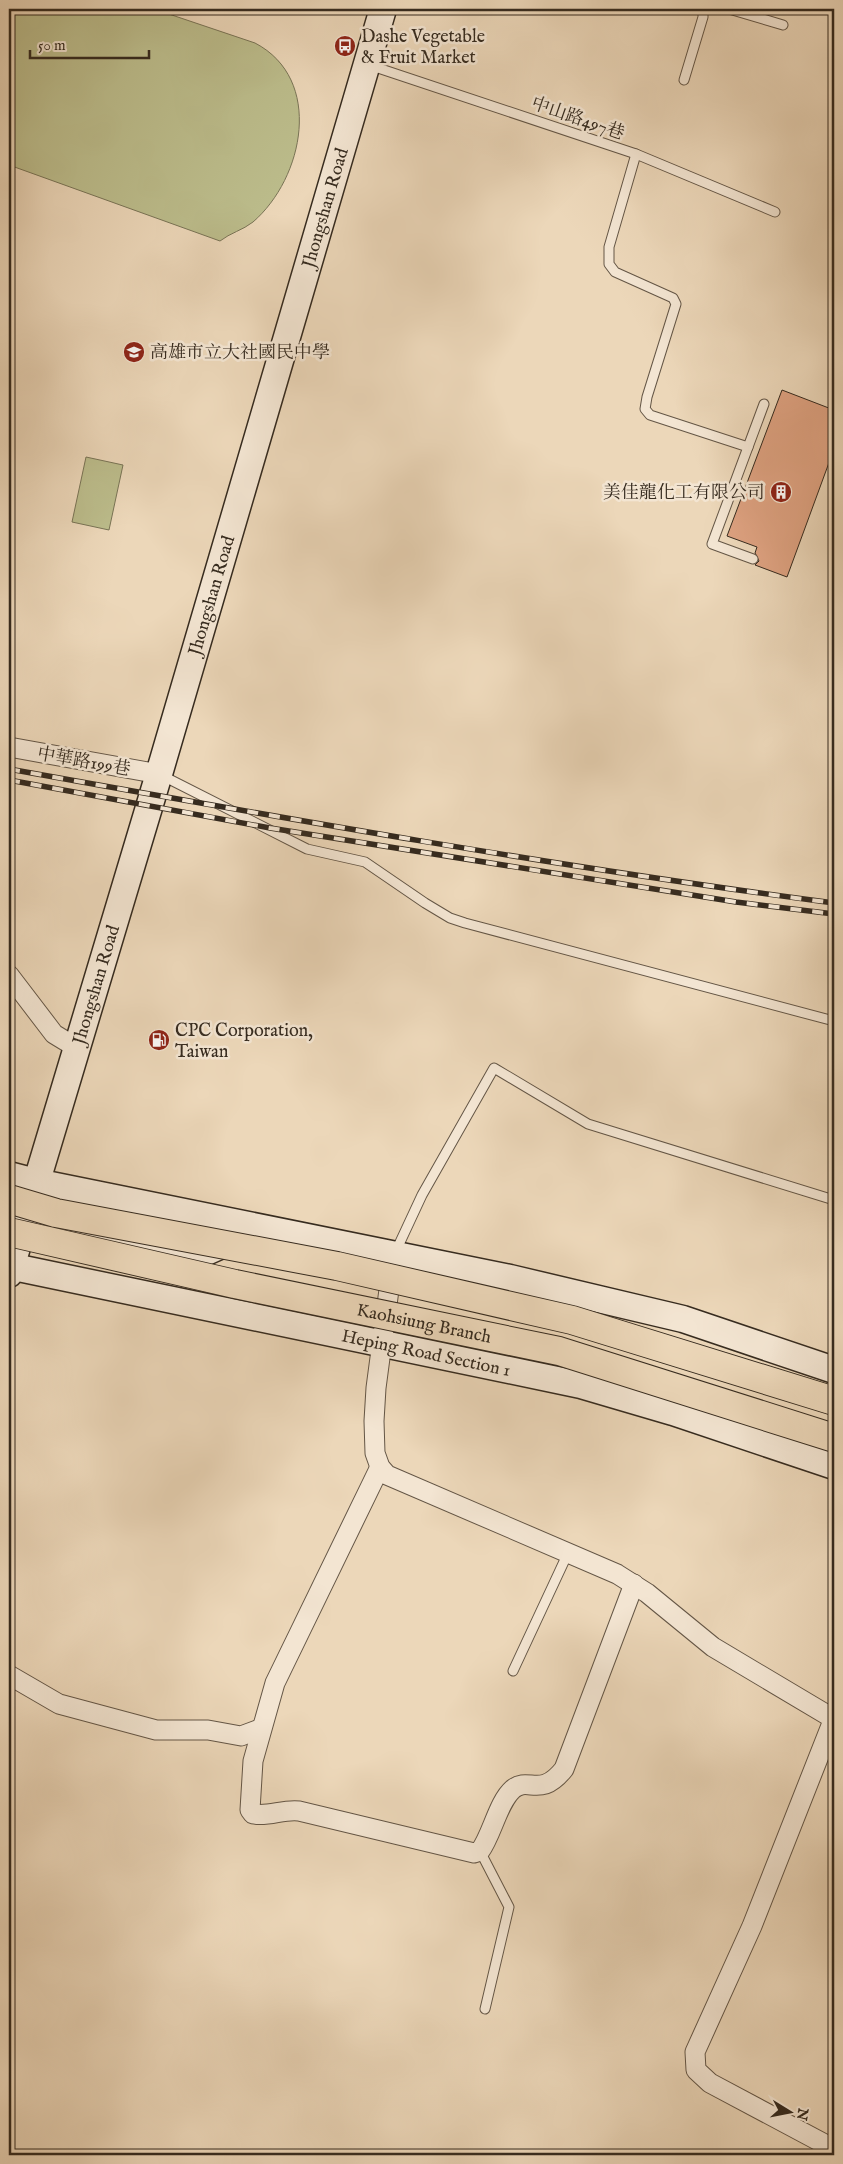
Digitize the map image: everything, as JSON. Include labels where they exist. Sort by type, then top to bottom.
[{"type":"highway","name":"Kaohsiung Branch","points":[[9,1199],[56,1213],[337,1266],[572,1320],[834,1401]]},
{"type":"highway","name":"Kaohsiung Branch","points":[[14,1223],[235,1284],[560,1351],[834,1438]]},
{"type":"street","name":"Jhongshan Road","points":[[9,1269],[14,1223],[36,1182],[77,1048],[383,9]]},
{"type":"street","name":"中華路199巷","points":[[9,747],[159,774]]},
{"type":"street","points":[[9,975],[54,1034],[77,1048]]},
{"type":"street","points":[[9,1175],[394,1256],[510,1278],[683,1319],[834,1370]]},
{"type":"street","points":[[14,1223],[197,1256],[260,1227]]},
{"type":"street","points":[[394,1256],[376,1388],[374,1421],[375,1454],[380,1467],[387,1475],[568,1553],[634,1584],[713,1647],[834,1719],[752,1926],[696,2052],[696,2070],[710,2083],[834,2149]]},
{"type":"street","name":"Heping Road Section 1","points":[[9,1269],[382,1343],[581,1385],[673,1412],[834,1466]]},
{"type":"street","points":[[380,1467],[275,1683],[260,1729],[253,1760],[250,1810],[253,1814],[272,1814],[285,1809],[299,1811],[474,1853],[480,1851],[507,1796],[514,1788],[545,1786],[556,1779],[564,1769],[634,1584]]},
{"type":"street","points":[[9,1675],[59,1704],[156,1730],[208,1730],[241,1736],[260,1729]]},
{"type":"lane","points":[[684,80],[703,17],[703,9]]},
{"type":"lane","points":[[729,9],[784,25]]},
{"type":"lane","name":"中山路497巷","points":[[366,64],[636,154],[775,212]]},
{"type":"lane","points":[[636,154],[609,247],[609,264],[615,272],[673,298],[676,304],[645,409],[650,415],[748,447]]},
{"type":"lane","points":[[753,559],[712,544],[764,404]]},
{"type":"lane","points":[[159,774],[307,849],[365,862],[426,903],[465,923],[834,1021]]},
{"type":"lane","points":[[394,1256],[422,1194],[494,1068],[588,1124],[834,1200]]},
{"type":"lane","points":[[513,1671],[568,1553]]},
{"type":"lane","points":[[480,1851],[508,1907],[485,2009]]},
{"type":"green space","points":[[9,9],[154,9],[255,43],[277,59],[291,80],[298,104],[299,130],[294,156],[285,181],[271,203],[253,222],[220,241],[9,165]]},
{"type":"green space","points":[[86,457],[123,465],[109,530],[72,522]]},
{"type":"building","name":"美佳龍化工有限公司","points":[[782,390],[834,410],[834,449],[787,577],[755,565],[759,561],[755,553],[757,547],[727,536]]},
{"type":"railway","points":[[9,769],[524,858],[834,903]]},
{"type":"railway","points":[[9,780],[270,828],[736,902],[834,914]]},
{"type":"place","name":"Dashe Vegetable & Fruit Market","points":[[345,46]]},
{"type":"place","name":"高雄市立大社國民中學","points":[[134,352]]},
{"type":"place","name":"美佳龍化工有限公司","points":[[781,492]]},
{"type":"place","name":"CPC Corporation, Taiwan","points":[[159,1040]]}]
